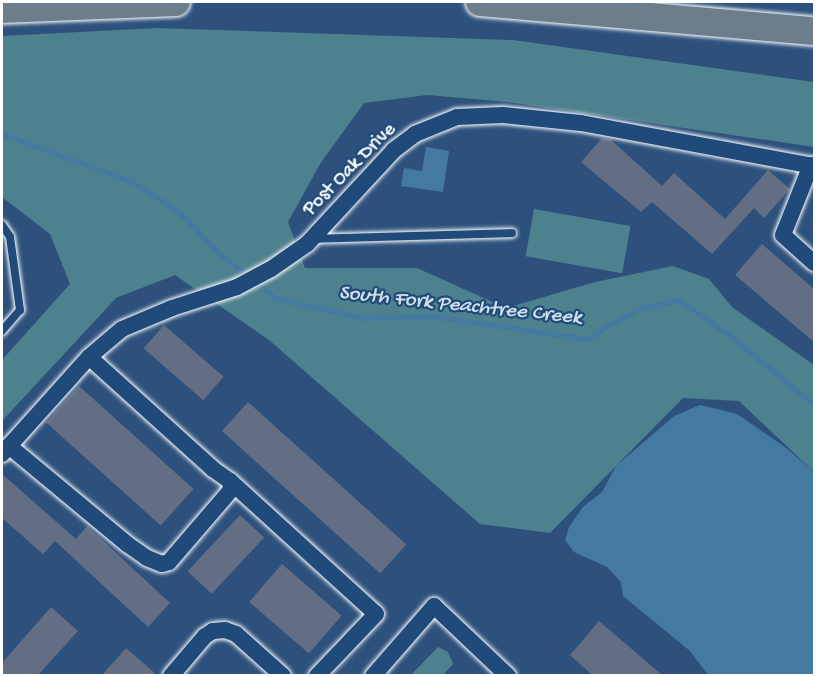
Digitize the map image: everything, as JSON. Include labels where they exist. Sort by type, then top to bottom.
[{"type":"highway","points":[[2,9],[176,2]]},
{"type":"highway","points":[[480,2],[814,29]]},
{"type":"highway","points":[[670,2],[814,29]]},
{"type":"street","name":"Post Oak Drive","points":[[230,481],[231,489],[169,562],[162,564],[147,558],[127,544],[5,450],[88,357],[122,329],[172,308],[237,287],[272,269],[312,239],[394,150],[415,134],[457,117],[503,115],[581,123],[813,166],[783,235],[814,263]]},
{"type":"street","points":[[88,357],[213,469],[230,481],[376,614],[317,675]]},
{"type":"street","points":[[372,675],[434,606],[508,675]]},
{"type":"street","points":[[171,675],[205,636],[213,631],[225,630],[236,634],[283,675]]},
{"type":"lane","points":[[2,225],[10,237],[20,310],[2,331]]},
{"type":"lane","points":[[312,239],[512,233]]},
{"type":"green space","points":[[157,28],[513,40],[814,82],[814,147],[508,102],[427,95],[364,103],[320,164],[288,222],[305,268],[417,268],[506,308],[595,282],[673,266],[709,279],[732,307],[814,365],[814,472],[739,401],[683,398],[550,533],[480,524],[269,340],[175,275],[116,298],[2,421],[2,360],[70,284],[50,234],[2,197],[2,36]]},
{"type":"green space","points":[[534,209],[631,226],[622,273],[526,256]]},
{"type":"green space","points":[[438,647],[448,652],[453,664],[443,675],[411,675]]},
{"type":"water","points":[[426,147],[449,151],[443,192],[401,186],[404,168],[422,171]]},
{"type":"water","points":[[700,405],[737,414],[785,447],[814,472],[814,675],[708,675],[690,651],[623,596],[621,582],[607,567],[574,552],[565,540],[569,527],[583,507],[602,492],[616,466],[674,416]]},
{"type":"building","points":[[602,138],[610,139],[662,186],[674,173],[725,219],[768,170],[790,189],[764,218],[754,208],[712,254],[652,202],[641,212],[581,162]]},
{"type":"building","points":[[762,244],[814,289],[814,342],[735,275]]},
{"type":"building","points":[[164,325],[224,377],[203,400],[144,348]]},
{"type":"building","points":[[79,386],[193,489],[161,525],[46,422]]},
{"type":"building","points":[[248,402],[406,545],[380,574],[222,431]]},
{"type":"building","points":[[2,474],[76,539],[87,526],[170,603],[148,627],[55,541],[43,554],[2,518]]},
{"type":"building","points":[[240,515],[264,538],[212,594],[187,571]]},
{"type":"building","points":[[282,564],[342,616],[309,654],[249,602]]},
{"type":"building","points":[[51,607],[78,631],[38,675],[2,675],[2,663]]},
{"type":"building","points":[[599,621],[662,675],[592,675],[570,655]]},
{"type":"building","points":[[126,648],[157,675],[102,675]]},
{"type":"waterway","name":"South Fork Peachtree Creek","points":[[2,134],[133,182],[179,212],[220,254],[275,298],[362,318],[431,316],[586,339],[637,309],[679,300],[728,334],[814,405]]}]
